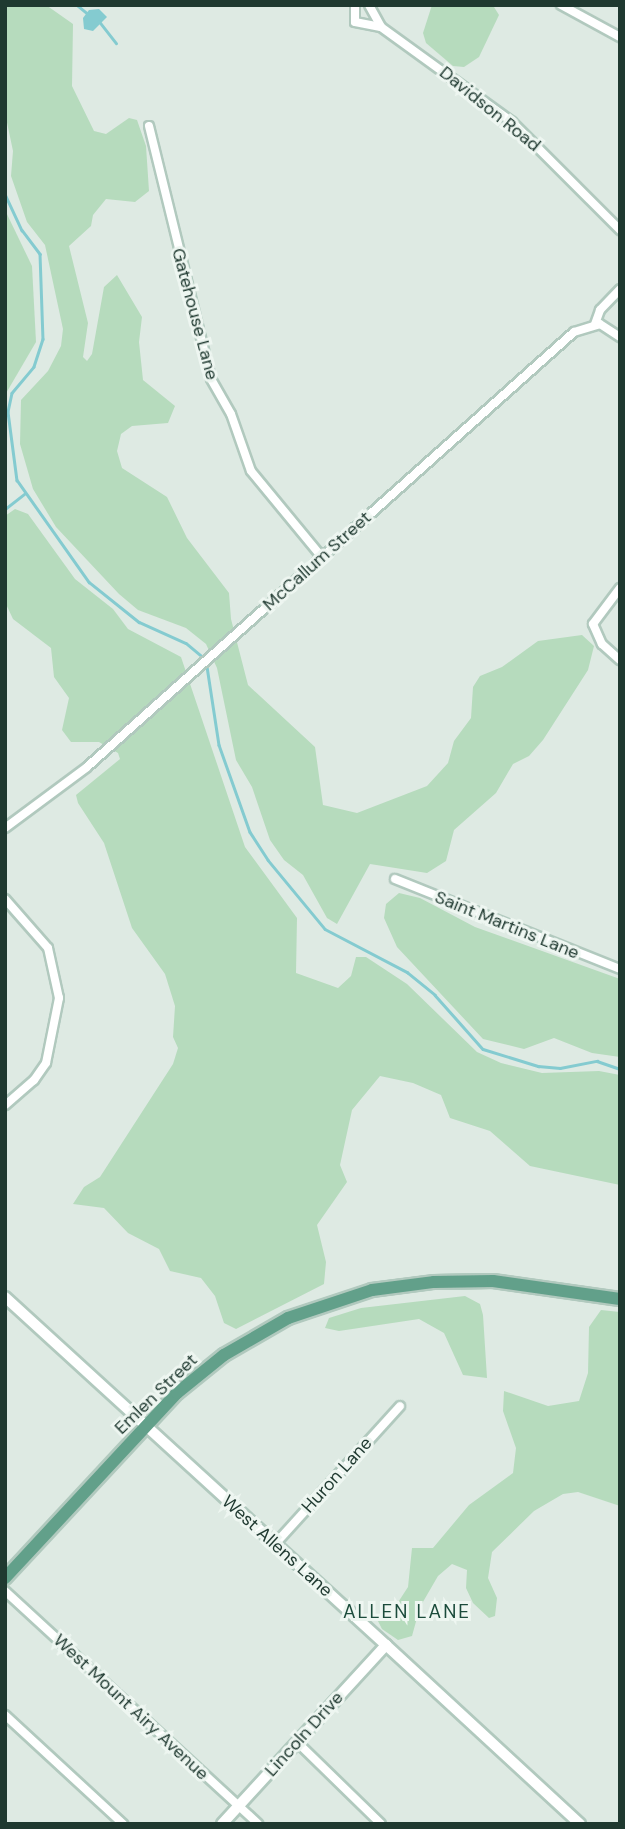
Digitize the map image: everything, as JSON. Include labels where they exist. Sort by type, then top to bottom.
[{"type":"main road","name":"Emlen Street","points":[[5,1578],[145,1426],[193,1379],[242,1344],[288,1318],[353,1295],[412,1284],[478,1280],[620,1299]]},
{"type":"main road","name":"Lincoln Drive","points":[[222,1824],[386,1645]]},
{"type":"main road","name":"West Allens Lane","points":[[386,1645],[580,1824]]},
{"type":"street","name":"Davidson Road","points":[[355,5],[355,22],[381,27],[512,121],[620,230]]},
{"type":"street","name":"Davidson Road","points":[[369,5],[381,27]]},
{"type":"street","points":[[561,5],[620,37]]},
{"type":"street","name":"Gatehouse Lane","points":[[149,125],[211,379],[231,414],[251,471],[322,556]]},
{"type":"street","name":"McCallum Street","points":[[5,828],[86,767],[564,341],[595,324],[600,310],[620,289]]},
{"type":"street","points":[[595,324],[606,326],[620,337]]},
{"type":"street","points":[[620,588],[597,613],[593,629],[601,644],[620,660]]},
{"type":"street","name":"Saint Martins Lane","points":[[395,879],[620,969]]},
{"type":"street","points":[[5,899],[48,948],[59,998],[46,1063],[34,1080],[5,1105]]},
{"type":"street","name":"West Allens Lane","points":[[5,1297],[386,1645]]},
{"type":"street","name":"Huron Lane","points":[[275,1544],[400,1406]]},
{"type":"street","name":"West Mount Airy Avenue","points":[[5,1591],[258,1824]]},
{"type":"street","points":[[5,1715],[123,1824]]},
{"type":"street","points":[[297,1742],[381,1824]]},
{"type":"green space","points":[[5,5],[46,5],[73,24],[72,86],[94,131],[106,134],[129,118],[137,120],[146,146],[149,191],[135,202],[106,199],[93,215],[91,226],[69,246],[88,323],[83,357],[87,361],[92,354],[104,287],[117,275],[142,317],[139,342],[143,380],[175,406],[168,423],[132,426],[121,434],[117,451],[122,468],[167,497],[187,538],[229,593],[231,619],[248,685],[315,747],[323,805],[357,813],[427,786],[448,763],[454,741],[471,718],[473,687],[480,676],[502,667],[538,641],[582,635],[594,646],[588,670],[543,740],[529,756],[513,764],[496,793],[454,830],[446,861],[427,873],[370,864],[337,924],[327,918],[303,875],[284,860],[270,840],[252,787],[236,760],[217,668],[206,644],[186,628],[138,610],[119,594],[56,527],[33,489],[20,444],[21,400],[48,371],[61,346],[63,329],[45,245],[27,222],[11,176],[13,151],[5,113]]},
{"type":"green space","points":[[432,5],[494,7],[499,15],[479,57],[464,67],[453,66],[426,43],[423,33]]},
{"type":"green space","points":[[5,210],[32,266],[36,342],[5,395]]},
{"type":"green space","points":[[15,509],[28,514],[75,579],[113,609],[128,629],[181,657],[245,847],[297,918],[296,973],[338,988],[351,976],[356,957],[366,957],[407,984],[477,1052],[501,1063],[542,1073],[599,1071],[620,1075],[620,1185],[530,1166],[490,1131],[450,1118],[441,1095],[413,1083],[380,1076],[352,1110],[340,1165],[347,1182],[317,1225],[326,1262],[324,1284],[236,1329],[224,1323],[215,1296],[201,1278],[170,1271],[159,1249],[128,1233],[104,1208],[73,1204],[84,1187],[100,1177],[173,1064],[178,1048],[173,1037],[175,1006],[165,974],[132,928],[104,843],[78,803],[76,795],[120,759],[118,753],[99,742],[71,742],[62,730],[69,698],[54,677],[51,648],[13,619],[5,602],[5,516]]},
{"type":"green space","points":[[399,893],[420,898],[475,927],[620,979],[620,1057],[592,1053],[554,1038],[524,1049],[483,1039],[397,947],[384,918],[386,904]]},
{"type":"green space","points":[[465,1296],[480,1304],[483,1315],[487,1378],[463,1375],[444,1333],[419,1319],[339,1331],[325,1328],[329,1318],[361,1308]]},
{"type":"green space","points":[[601,1310],[620,1312],[620,1506],[578,1492],[563,1494],[534,1511],[492,1552],[488,1578],[497,1598],[495,1616],[489,1618],[473,1603],[466,1588],[467,1570],[452,1564],[438,1576],[420,1607],[412,1636],[398,1640],[382,1629],[376,1617],[393,1610],[408,1587],[412,1548],[433,1548],[469,1505],[513,1473],[516,1448],[503,1411],[504,1391],[548,1406],[579,1401],[588,1373],[589,1327]]},
{"type":"water","points":[[99,9],[107,17],[93,31],[84,29],[83,18],[89,10]]},
{"type":"waterway","points":[[77,5],[88,14]]},
{"type":"waterway","points":[[99,21],[116,43]]},
{"type":"waterway","points":[[5,194],[22,230],[40,254],[43,339],[34,367],[12,393],[8,412],[17,480],[89,582],[139,622],[186,643],[206,660],[219,745],[250,832],[268,860],[325,929],[407,972],[435,995],[483,1049],[538,1066],[560,1068],[597,1061],[620,1069]]},
{"type":"waterway","points":[[5,509],[24,494]]},
{"type":"district","name":"ALLEN LANE","points":[[407,1612]]}]
